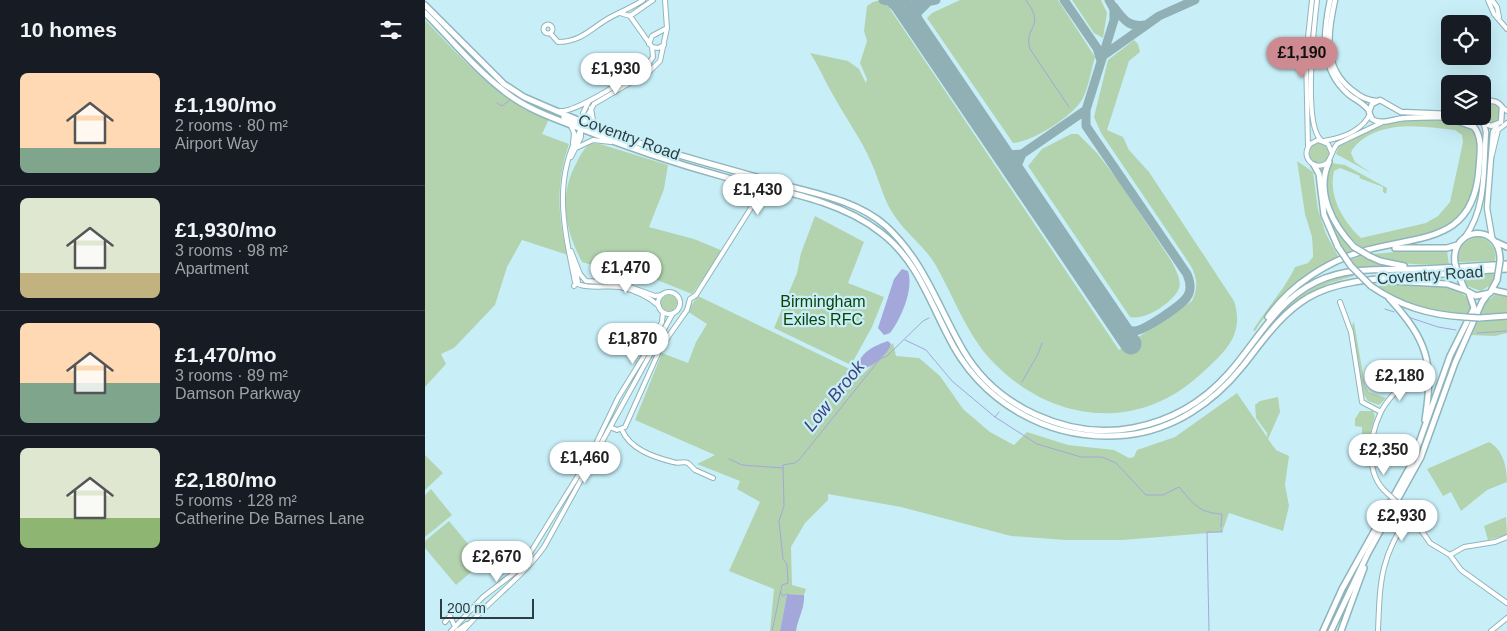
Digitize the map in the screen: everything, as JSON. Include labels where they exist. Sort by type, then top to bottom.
[{"type":"highway","name":"Coventry Road","points":[[425,5],[504,84],[524,97],[594,126],[657,149],[837,199],[884,224],[904,243],[928,280],[965,353],[987,380],[1023,408],[1058,424],[1105,431],[1132,428],[1173,416],[1213,389],[1229,373],[1275,313],[1295,294],[1330,276],[1351,271],[1378,269],[1507,264]]},
{"type":"highway","name":"Coventry Road","points":[[425,14],[504,91],[525,105],[570,125],[658,158],[834,207],[872,226],[904,254],[924,285],[959,356],[983,387],[1010,408],[1029,419],[1053,429],[1079,435],[1103,437],[1143,432],[1166,425],[1195,411],[1225,386],[1277,323],[1291,309],[1322,291],[1357,281],[1507,269]]},
{"type":"highway","points":[[524,97],[579,124],[581,129]]},
{"type":"highway","points":[[581,129],[584,122],[587,126],[658,158]]},
{"type":"highway","points":[[1253,341],[1272,310],[1286,295],[1317,272],[1368,253],[1438,234],[1454,225],[1469,208],[1478,182],[1480,138],[1470,125]]},
{"type":"highway","points":[[1329,162],[1325,178],[1329,207],[1337,226],[1354,247],[1380,261],[1405,266],[1487,265]]},
{"type":"highway","points":[[1314,165],[1319,174],[1324,215],[1338,247],[1351,266],[1371,286],[1389,298],[1422,311],[1479,318],[1507,316]]},
{"type":"highway","points":[[1368,253],[1415,247],[1447,248],[1457,245],[1465,237],[1478,233],[1507,247]]},
{"type":"highway","points":[[1331,631],[1372,544],[1421,457],[1455,363],[1483,302],[1497,280],[1500,261],[1494,240]]},
{"type":"highway","points":[[1323,631],[1342,589],[1411,465],[1450,356],[1474,308],[1458,274],[1455,263],[1457,245]]},
{"type":"highway","points":[[1357,281],[1447,284],[1478,296],[1491,292],[1507,293]]},
{"type":"highway","points":[[1389,298],[1416,330],[1426,353],[1430,376],[1423,434]]},
{"type":"highway","points":[[1341,631],[1372,544]]},
{"type":"main road","points":[[1330,0],[1324,38],[1329,67],[1347,94],[1366,107],[1375,121],[1381,123],[1405,118],[1441,116]]},
{"type":"main road","points":[[1335,0],[1328,37],[1328,48],[1335,69],[1343,83],[1367,100],[1389,104],[1401,112],[1441,115]]},
{"type":"main road","points":[[1369,113],[1372,104],[1377,101]]},
{"type":"main road","points":[[1491,101],[1502,107],[1499,123],[1493,132],[1487,213],[1494,240]]},
{"type":"main road","points":[[1387,121],[1392,113],[1389,104]]},
{"type":"main road","points":[[1491,124],[1499,123]]},
{"type":"main road","points":[[1465,237],[1473,225],[1481,199],[1486,132],[1484,125]]},
{"type":"street","points":[[550,33],[558,42],[584,37],[610,17],[643,0]]},
{"type":"street","points":[[630,16],[653,0]]},
{"type":"street","points":[[584,122],[591,106],[655,67],[662,57],[667,28],[666,0]]},
{"type":"street","points":[[1312,0],[1306,56],[1308,160],[1314,165],[1323,166],[1329,162],[1337,144],[1381,123]]},
{"type":"street","points":[[1317,0],[1311,58],[1313,129],[1331,148],[1332,153]]},
{"type":"street","points":[[1487,0],[1507,29]]},
{"type":"street","points":[[1492,0],[1497,7],[1499,20]]},
{"type":"street","points":[[558,111],[567,112],[590,100],[647,66],[653,57],[650,46],[630,16],[620,13]]},
{"type":"street","points":[[650,46],[652,36],[667,28]]},
{"type":"street","points":[[657,33],[665,35]]},
{"type":"street","points":[[650,46],[658,48],[664,45]]},
{"type":"street","points":[[584,122],[583,113],[590,100]]},
{"type":"street","points":[[591,106],[591,120],[594,126]]},
{"type":"street","points":[[1502,107],[1507,111]]},
{"type":"street","points":[[1308,147],[1314,141],[1323,141],[1353,131],[1366,121],[1369,113]]},
{"type":"street","points":[[1499,123],[1507,122]]},
{"type":"street","points":[[1491,157],[1495,150],[1498,130],[1507,122]]},
{"type":"street","points":[[570,125],[574,133],[562,192],[562,207],[575,285]]},
{"type":"street","points":[[572,145],[581,129]]},
{"type":"street","points":[[570,158],[577,148],[581,129]]},
{"type":"street","points":[[577,148],[593,140],[613,142]]},
{"type":"street","points":[[570,249],[580,274],[586,281],[619,282],[655,296],[673,293],[679,299],[690,299],[696,295],[761,193],[759,186]]},
{"type":"street","points":[[573,256],[575,285]]},
{"type":"street","points":[[456,629],[483,596],[514,573],[527,558],[589,458],[619,398],[662,322],[663,312],[659,306],[647,297],[622,287],[575,285]]},
{"type":"street","points":[[659,306],[662,295]]},
{"type":"street","points":[[463,631],[471,621],[521,576],[535,559],[576,492],[673,313],[679,308],[679,299]]},
{"type":"street","points":[[622,430],[634,410],[661,347],[687,310],[690,299]]},
{"type":"street","points":[[1340,302],[1351,332],[1361,404],[1381,412]]},
{"type":"street","points":[[663,312],[673,313]]},
{"type":"street","points":[[1407,381],[1381,412],[1373,438],[1371,465],[1378,483],[1410,514],[1430,543],[1450,555],[1461,570],[1507,603]]},
{"type":"street","points":[[610,427],[622,430]]},
{"type":"street","points":[[622,430],[625,438],[634,447],[675,463],[688,463],[695,470],[713,478]]},
{"type":"street","points":[[1379,631],[1379,589],[1383,567],[1392,542],[1410,514]]},
{"type":"street","points":[[1450,555],[1464,547],[1495,542],[1507,537]]},
{"type":"street","points":[[445,622],[450,616],[456,629]]},
{"type":"street","points":[[1491,631],[1507,618]]},
{"type":"street","points":[[451,631],[471,621]]},
{"type":"green space","points":[[881,0],[886,3],[1119,350],[1192,301],[1196,286],[1194,272],[1189,263],[1101,133],[1094,117],[1108,60],[1134,40],[1138,44],[1140,52],[1129,61],[1107,130],[1123,137],[1129,150],[1149,172],[1234,301],[1237,313],[1237,324],[1231,342],[1201,374],[1176,393],[1150,406],[1122,412],[1095,413],[1067,408],[1041,397],[1015,382],[983,351],[968,327],[935,264],[926,251],[900,224],[892,211],[867,153],[810,53],[848,61],[859,69],[866,83],[867,79],[860,63],[867,41],[864,31],[867,6]]},
{"type":"green space","points":[[960,0],[1058,0],[1095,57],[1087,88],[1078,105],[1052,127],[1031,138],[1013,143],[927,18],[932,13]]},
{"type":"green space","points":[[1072,0],[1101,0],[1107,13],[1103,38],[1094,33]]},
{"type":"green space","points":[[425,20],[467,63],[497,90],[531,112],[549,119],[542,134],[569,144],[562,172],[559,200],[564,241],[568,255],[522,240],[507,267],[495,305],[454,348],[441,354],[446,364],[425,387]]},
{"type":"green space","points":[[1491,104],[1495,104],[1500,109],[1498,120],[1491,122]]},
{"type":"green space","points":[[1431,119],[1441,120],[1441,125],[1468,125],[1474,129],[1477,134],[1478,143],[1477,176],[1469,206],[1455,222],[1423,237],[1364,249],[1347,233],[1332,210],[1327,197],[1326,173],[1332,163],[1345,165],[1387,188],[1386,194],[1383,192],[1383,187],[1359,178],[1360,176],[1340,168],[1334,171],[1333,190],[1335,199],[1348,224],[1361,238],[1426,223],[1438,216],[1450,202],[1463,142],[1462,135],[1455,130],[1408,126],[1385,129],[1374,133],[1359,142],[1351,153],[1355,162],[1371,173],[1336,154],[1339,145],[1377,127],[1404,120]]},
{"type":"green space","points":[[1071,134],[1078,134],[1097,153],[1120,183],[1172,262],[1179,278],[1179,288],[1171,299],[1151,313],[1130,317],[1028,166],[1042,149]]},
{"type":"green space","points":[[591,143],[600,144],[668,165],[664,189],[649,227],[694,239],[723,251],[692,294],[620,265],[611,271],[582,262],[571,238],[566,212],[566,200],[571,174],[581,154]]},
{"type":"green space","points":[[1319,143],[1326,146],[1329,153],[1326,160],[1319,163],[1312,160],[1309,153],[1312,146]]},
{"type":"green space","points":[[1297,161],[1313,172],[1318,210],[1326,234],[1339,258],[1314,272],[1292,288],[1273,307],[1255,331],[1253,330],[1295,267],[1308,263],[1313,257],[1312,237],[1305,214]]},
{"type":"green space","points":[[1325,167],[1331,217],[1356,252],[1346,256],[1327,218],[1318,168]]},
{"type":"green space","name":"Birmingham Exiles RFC","points":[[815,216],[864,242],[848,283],[884,297],[872,327],[851,365],[774,328],[797,273],[801,253]]},
{"type":"green space","points":[[1480,237],[1492,246],[1495,253],[1495,261],[1458,262],[1459,252],[1463,245],[1470,239]]},
{"type":"green space","points":[[1428,249],[1447,251],[1449,264],[1401,263],[1373,254]]},
{"type":"green space","points":[[1361,256],[1392,267],[1357,268],[1350,260]]},
{"type":"green space","points":[[1351,273],[1354,276],[1330,283],[1314,291],[1272,320],[1308,290]]},
{"type":"green space","points":[[1495,273],[1492,284],[1481,291],[1467,286],[1464,276]]},
{"type":"green space","points":[[1398,284],[1447,287],[1457,290],[1471,302],[1471,314],[1458,314],[1422,307],[1388,293],[1377,286]]},
{"type":"green space","points":[[1496,294],[1507,297],[1507,313],[1479,314],[1487,301]]},
{"type":"green space","points":[[666,295],[672,295],[677,300],[675,309],[666,311],[661,306],[661,300]]},
{"type":"green space","points":[[698,296],[862,375],[893,343],[896,356],[919,358],[940,376],[963,409],[990,432],[1014,445],[1027,432],[1068,445],[1114,450],[1129,458],[1134,457],[1137,450],[1175,437],[1237,393],[1267,437],[1267,433],[1256,418],[1255,405],[1260,401],[1278,397],[1280,412],[1268,439],[1276,450],[1289,456],[1285,485],[1289,506],[1283,531],[1229,513],[1222,532],[1122,540],[1065,540],[1011,536],[901,507],[828,494],[828,500],[805,523],[791,547],[792,585],[806,589],[804,595],[787,594],[780,631],[770,631],[774,589],[729,571],[760,502],[737,489],[740,481],[697,464],[715,455],[635,420],[662,353],[688,363],[696,342],[707,324],[687,311]]},
{"type":"green space","points":[[1507,319],[1507,333],[1495,336],[1470,335],[1477,322]]},
{"type":"green space","points":[[1354,322],[1365,386],[1369,392],[1386,398],[1379,405],[1368,401],[1364,395],[1352,325]]},
{"type":"green space","points":[[1360,411],[1373,411],[1375,416],[1368,441],[1367,470],[1362,427],[1355,426],[1355,419]]},
{"type":"green space","points":[[1489,442],[1501,454],[1507,482],[1487,490],[1461,511],[1451,492],[1443,496],[1427,469]]},
{"type":"green space","points":[[425,455],[443,473],[425,490]]},
{"type":"green space","points":[[431,489],[452,515],[425,537],[425,495]]},
{"type":"green space","points":[[1506,517],[1507,535],[1488,540],[1484,526]]},
{"type":"green space","points":[[449,521],[483,562],[456,585],[425,548],[425,541]]},
{"type":"water","points":[[902,269],[908,271],[908,295],[894,327],[890,333],[884,335],[878,328],[894,279]]},
{"type":"water","points":[[888,341],[891,344],[890,348],[879,360],[865,368],[861,369],[858,366],[865,353]]},
{"type":"water","points":[[787,594],[804,595],[796,631],[780,631]]},
{"type":"waterway","name":"Low Brook","points":[[1026,0],[1035,17],[1035,22],[1029,35],[1030,49],[1069,107]]},
{"type":"waterway","points":[[497,103],[502,106],[510,100]]},
{"type":"waterway","points":[[1385,309],[1394,312]]},
{"type":"waterway","points":[[1408,317],[1438,327],[1456,330]]},
{"type":"waterway","name":"Low Brook","points":[[772,631],[782,585],[788,583],[787,564],[783,559],[779,521],[784,506],[783,465],[795,463],[799,460],[880,359],[887,356],[923,321],[929,318]]},
{"type":"waterway","points":[[1477,333],[1507,331]]},
{"type":"waterway","points":[[905,340],[926,350],[952,381],[995,417],[1037,444],[1081,457],[1102,457],[1116,463],[1146,495],[1163,495],[1179,487],[1202,510],[1222,514],[1221,527]]},
{"type":"waterway","points":[[1022,382],[1042,343]]},
{"type":"waterway","points":[[995,417],[999,412]]},
{"type":"waterway","name":"Low Brook","points":[[729,459],[742,465],[783,468]]},
{"type":"waterway","points":[[1209,631],[1207,532],[1222,532],[1222,530]]},
{"type":"waterway","name":"Low Brook","points":[[780,592],[783,596],[787,594]]},
{"type":"taxiway","points":[[883,0],[911,5],[936,0]]},
{"type":"taxiway","points":[[1064,0],[1097,48],[1101,61]]},
{"type":"taxiway","points":[[1000,150],[1009,155],[1022,154],[1086,110],[1114,20],[1114,9],[1109,0]]},
{"type":"taxiway","points":[[1104,55],[1159,16],[1195,0]]},
{"type":"taxiway","points":[[918,29],[917,13],[927,3]]},
{"type":"taxiway","points":[[892,4],[911,19]]},
{"type":"taxiway","points":[[1114,7],[1127,22],[1139,26],[1145,25]]},
{"type":"taxiway","points":[[1086,110],[1086,126],[1187,274],[1190,283],[1190,291],[1184,301],[1146,327],[1131,331],[1117,322]]},
{"type":"taxiway","points":[[1020,179],[1017,166],[1022,154]]},
{"type":"runway","points":[[898,0],[1131,344]]}]
